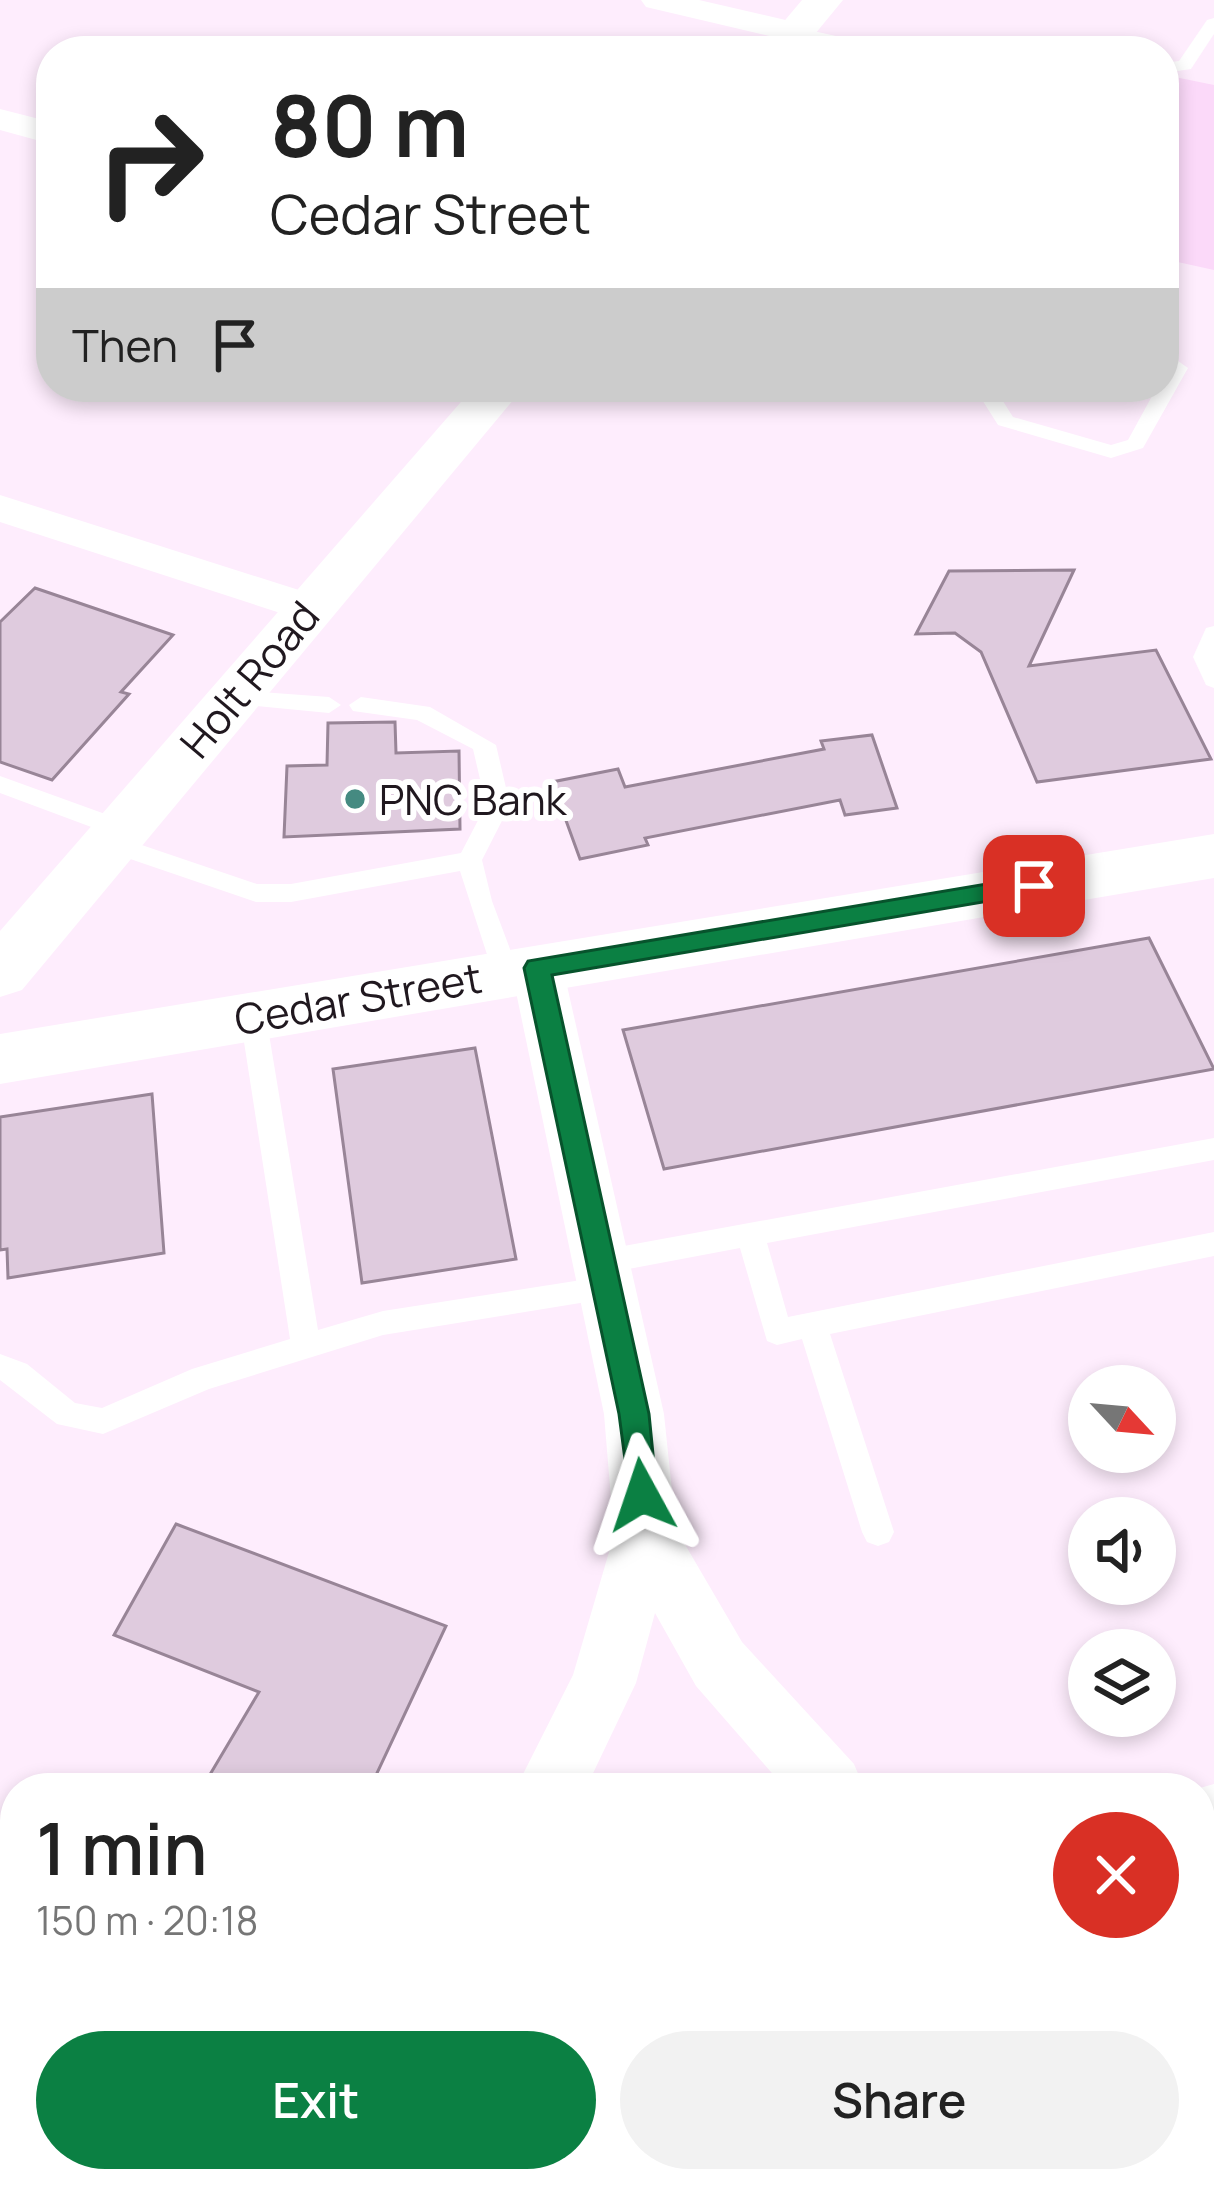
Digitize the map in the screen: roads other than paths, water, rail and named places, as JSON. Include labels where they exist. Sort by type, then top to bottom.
[{"type":"main road","points":[[791,36],[823,0]]},
{"type":"main road","name":"Holt Road","points":[[0,973],[487,402]]},
{"type":"main road","name":"Cedar Street","points":[[0,1059],[1214,856]]},
{"type":"street","points":[[657,0],[771,36]]},
{"type":"street","points":[[0,119],[36,129]]},
{"type":"street","points":[[0,508],[308,608]]},
{"type":"street","points":[[522,970],[604,1275],[634,1414],[645,1535],[603,1683],[558,1773]]},
{"type":"street","points":[[645,1535],[719,1664],[817,1773]]},
{"type":"lane","points":[[1179,66],[1185,65],[1213,23]]},
{"type":"lane","points":[[993,402],[1005,421],[1111,452],[1136,443],[1159,402]]},
{"type":"lane","points":[[1214,633],[1204,657],[1214,680]]},
{"type":"lane","points":[[233,698],[329,705]]},
{"type":"lane","points":[[361,705],[422,713],[484,745],[498,805],[470,860],[479,901],[522,970]]},
{"type":"lane","points":[[0,784],[256,893],[291,893],[470,860]]},
{"type":"lane","points":[[253,1016],[306,1347]]},
{"type":"lane","points":[[0,1366],[16,1373],[68,1415],[103,1420],[203,1378],[383,1323],[604,1275],[752,1236],[1214,1149]]},
{"type":"lane","points":[[752,1236],[777,1331],[1214,1244]]},
{"type":"lane","points":[[812,1324],[878,1532]]},
{"type":"place","name":"PNC Bank","points":[[355,799]]}]
